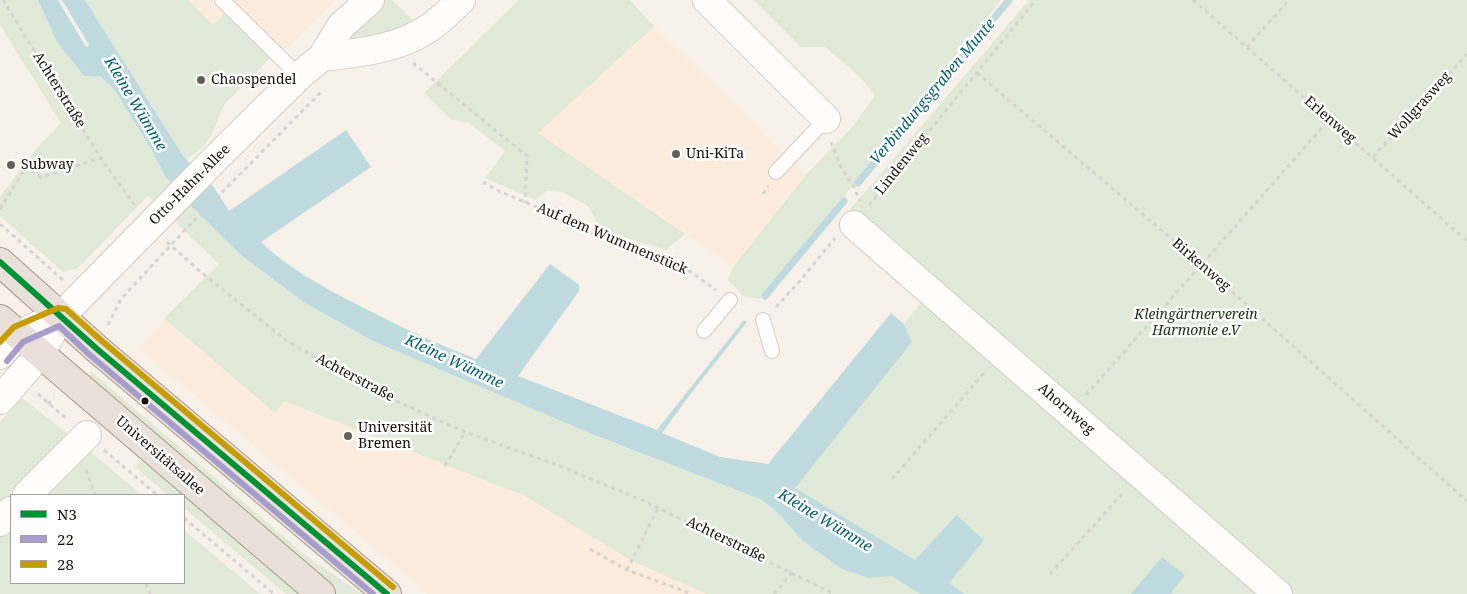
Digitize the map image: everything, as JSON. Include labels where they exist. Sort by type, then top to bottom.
[{"type":"main road","points":[[0,262],[97,349],[387,594]]},
{"type":"main road","name":"Universitätsallee","points":[[9,327],[321,594]]},
{"type":"street","name":"Otto-Hahn-Allee","points":[[61,316],[216,158],[299,76],[322,57],[341,26],[370,0]]},
{"type":"street","points":[[322,57],[350,54],[392,45],[411,38],[428,29],[444,17],[461,0]]},
{"type":"street","points":[[707,0],[826,120]]},
{"type":"street","name":"Ahornweg","points":[[859,218],[1001,353],[1278,594]]},
{"type":"street","points":[[0,356],[9,327],[61,316]]},
{"type":"street","points":[[0,400],[40,354],[61,316]]},
{"type":"street","points":[[28,494],[87,435]]},
{"type":"street","points":[[0,522],[10,512]]},
{"type":"lane","points":[[222,0],[299,76]]},
{"type":"lane","points":[[776,172],[826,120]]},
{"type":"lane","points":[[704,331],[730,300]]},
{"type":"lane","points":[[763,320],[772,351]]},
{"type":"path","name":"Achterstraße","points":[[3,0],[101,158],[157,219],[171,245],[202,273],[287,341],[374,390],[465,432],[555,464],[658,508],[834,594]]},
{"type":"path","name":"Lindenweg","points":[[763,320],[799,282],[843,228],[859,218],[1036,0]]},
{"type":"path","name":"Erlenweg","points":[[1193,0],[1467,240]]},
{"type":"path","points":[[1247,47],[1289,0]]},
{"type":"path","points":[[392,45],[527,156],[525,203]]},
{"type":"path","name":"Wollgrasweg","points":[[1373,157],[1467,54]]},
{"type":"path","name":"Birkenweg","points":[[977,73],[1201,264],[1467,501]]},
{"type":"path","points":[[97,349],[121,299],[184,231],[328,86]]},
{"type":"path","points":[[826,120],[835,155],[854,187],[859,218]]},
{"type":"path","points":[[1071,412],[1330,120]]},
{"type":"path","points":[[0,209],[26,167],[40,177],[101,158]]},
{"type":"path","name":"Auf dem Wummenstück","points":[[483,182],[525,203],[565,219],[588,232],[688,270],[730,300]]},
{"type":"path","points":[[0,224],[34,255]]},
{"type":"path","points":[[892,479],[1001,353]]},
{"type":"path","points":[[445,466],[465,432]]},
{"type":"path","points":[[87,435],[156,494]]},
{"type":"path","points":[[1050,574],[1141,474]]},
{"type":"path","points":[[627,570],[658,508]]},
{"type":"path","points":[[185,519],[274,594]]},
{"type":"path","points":[[590,549],[627,570],[692,594]]},
{"type":"path","points":[[774,594],[792,572]]},
{"type":"shaded area","points":[[188,0],[336,0],[274,61],[226,13],[213,26]]},
{"type":"shaded area","name":"Uni-KiTa","points":[[654,26],[806,175],[733,267],[537,133]]},
{"type":"shaded area","name":"Universität Bremen","points":[[200,283],[803,594],[428,594],[138,348]]},
{"type":"green space","points":[[0,0],[38,0],[57,42],[84,76],[101,77],[114,89],[152,150],[165,176],[190,205],[242,256],[305,303],[375,342],[592,434],[760,499],[775,510],[803,541],[869,578],[892,576],[920,594],[707,594],[632,561],[525,496],[284,401],[275,413],[164,318],[219,264],[148,196],[78,268],[63,272],[0,216],[0,197],[36,149],[61,123],[0,25]]},
{"type":"green space","points":[[85,0],[188,0],[213,25],[226,13],[271,57],[224,105],[212,134],[205,145],[187,160]]},
{"type":"green space","points":[[382,0],[392,0],[418,25],[355,42],[351,37],[352,30]]},
{"type":"green space","points":[[519,0],[630,0],[654,26],[538,133],[685,234],[666,250],[601,230],[588,206],[563,192],[547,191],[535,200],[485,178],[505,151],[469,123],[450,119],[424,93]]},
{"type":"green space","points":[[754,0],[1001,0],[841,201],[760,299],[744,296],[728,280],[733,267],[806,175],[854,125],[875,95],[859,76],[825,47],[801,47]]},
{"type":"green space","name":"Kleingärtnerverein Harmonie e.V","points":[[1029,0],[1467,0],[1467,594],[965,594],[949,583],[955,515],[915,560],[794,488],[912,342],[904,324],[926,296],[837,225]]},
{"type":"green space","points":[[91,371],[305,555],[362,594],[336,594],[85,380]]},
{"type":"green space","points":[[22,398],[141,494],[10,494],[10,584],[185,584],[185,531],[260,594],[0,594],[0,422]]},
{"type":"green space","points":[[142,460],[182,494],[167,494],[135,467]]},
{"type":"green space","points":[[185,497],[300,594],[286,594],[185,509]]},
{"type":"water","name":"Kleine Wümme","points":[[38,0],[58,0],[86,47],[89,45],[62,0],[85,0],[183,156],[213,186],[229,211],[346,130],[371,167],[261,242],[285,262],[312,280],[421,336],[476,359],[550,264],[579,285],[579,291],[518,376],[657,430],[744,320],[747,322],[662,433],[720,457],[768,464],[891,313],[904,324],[912,342],[795,488],[915,560],[956,515],[984,540],[949,583],[965,594],[920,594],[892,576],[869,578],[842,569],[803,541],[775,510],[760,499],[592,434],[375,342],[305,303],[242,256],[190,205],[165,176],[152,150],[114,89],[101,77],[84,76],[57,42]]},
{"type":"water","points":[[1162,557],[1185,575],[1172,594],[1131,594]]},
{"type":"waterway","name":"Verbindungsgraben Munte","points":[[858,183],[1009,0]]},
{"type":"waterway","name":"Verbindungsgraben Munte","points":[[765,296],[844,201]]},
{"type":"transit line","name":"N3","points":[[0,262],[97,349],[387,594]]},
{"type":"transit line","name":"28","points":[[0,342],[14,327],[58,308],[66,309],[393,587]]},
{"type":"transit line","name":"22","points":[[7,361],[23,342],[59,326],[91,356],[373,594]]},
{"type":"place","name":"Chaospendel","points":[[201,80]]},
{"type":"place","name":"Uni-KiTa","points":[[676,154]]},
{"type":"place","name":"Subway","points":[[11,165]]},
{"type":"place","name":"Universität Bremen","points":[[348,436]]}]
